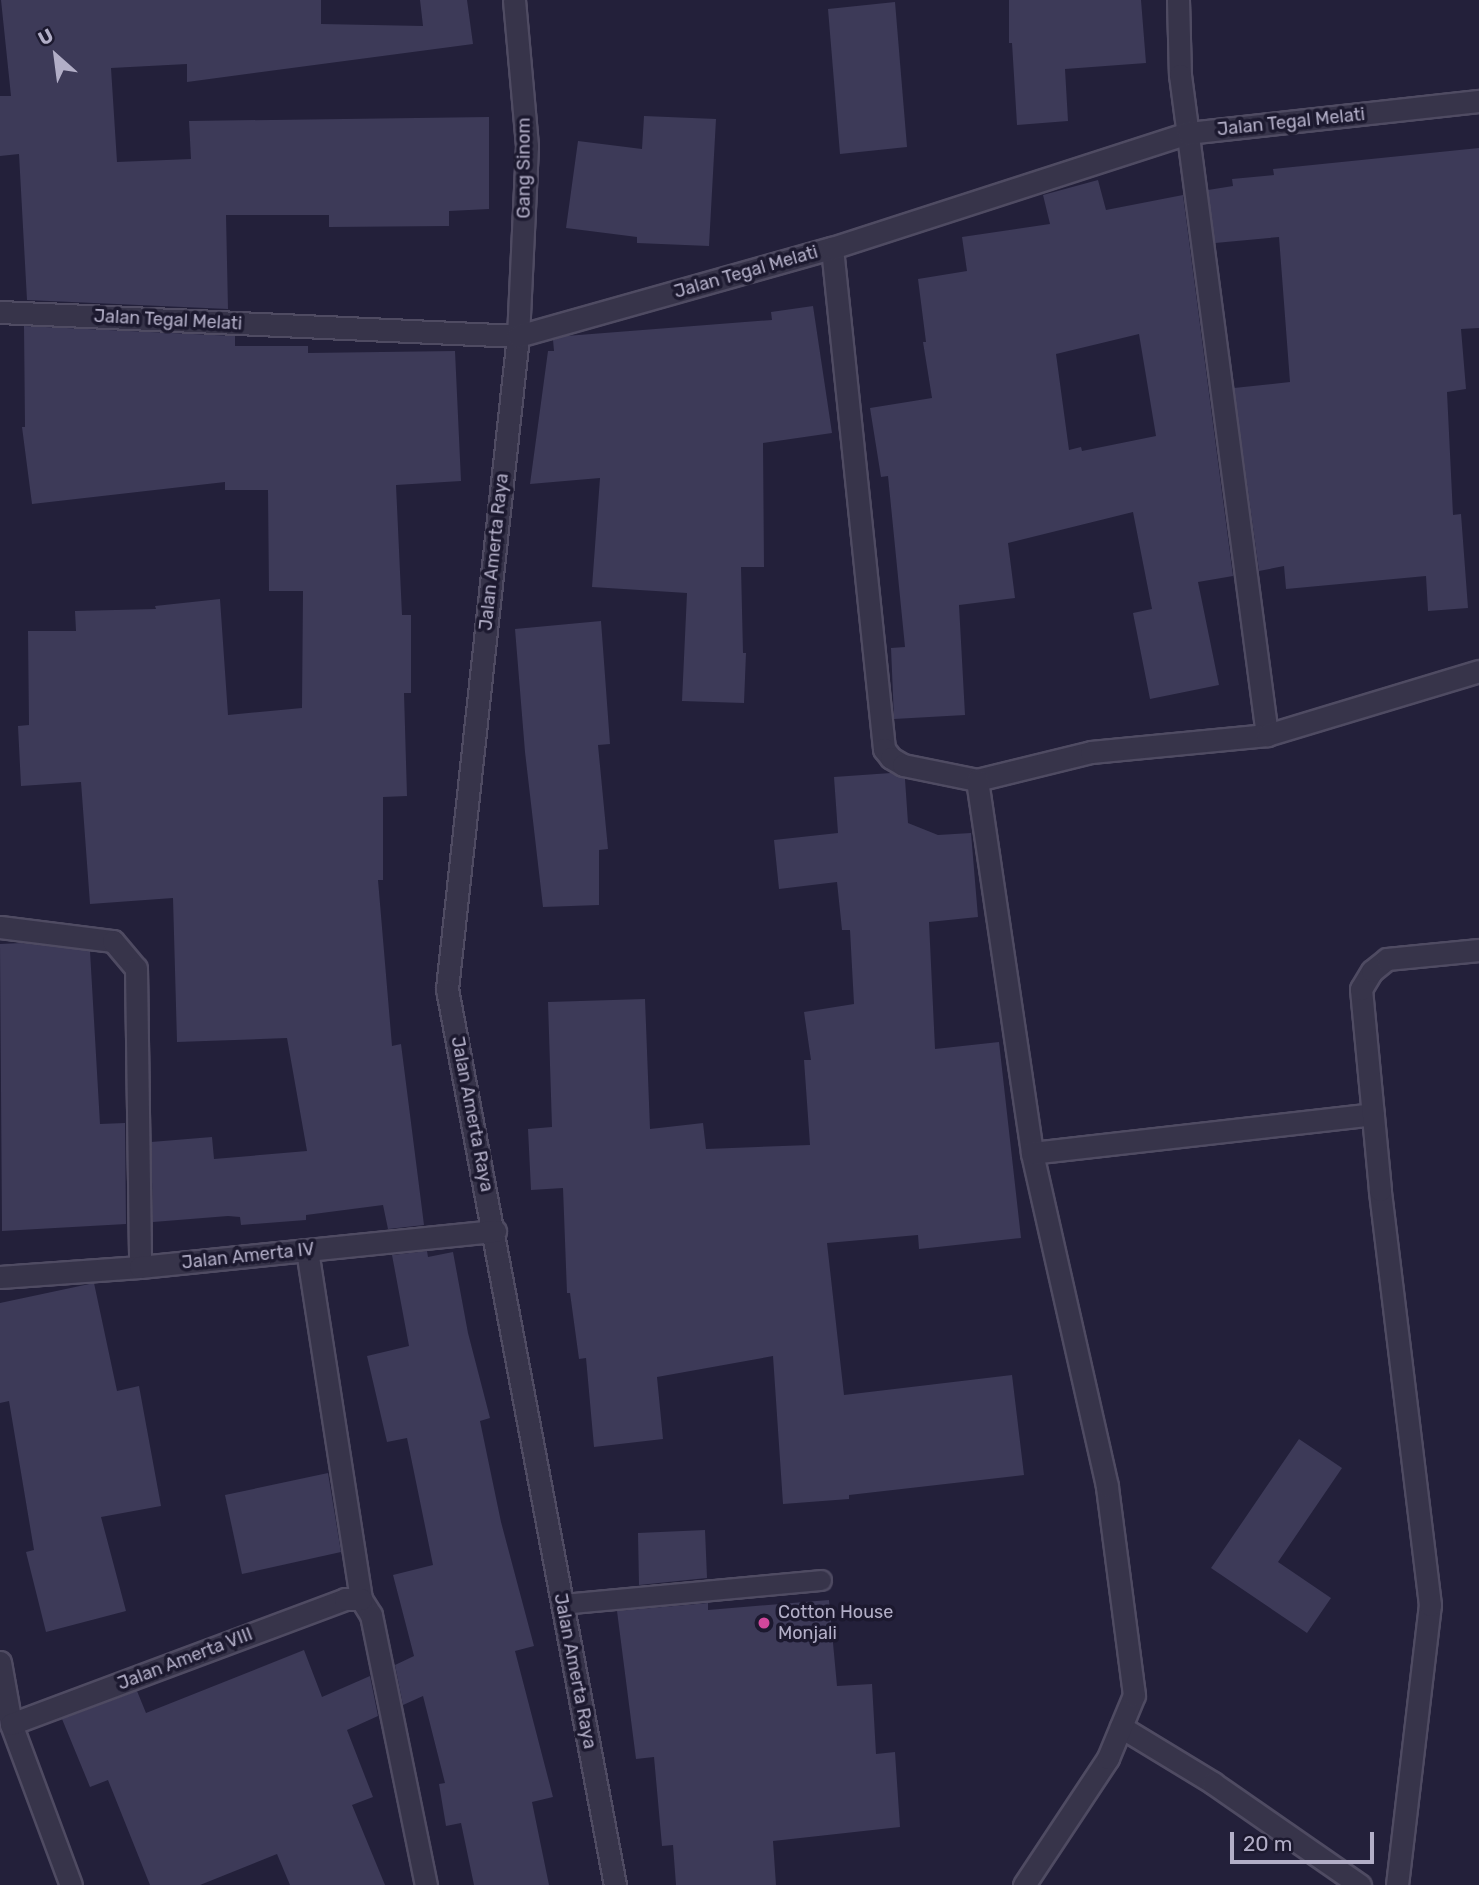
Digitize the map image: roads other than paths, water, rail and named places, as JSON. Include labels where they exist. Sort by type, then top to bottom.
[{"type":"street","name":"Gang Sinom","points":[[514,0],[527,146],[518,336]]},
{"type":"street","points":[[1178,0],[1180,75],[1244,582],[1267,735]]},
{"type":"street","name":"Jalan Tegal Melati","points":[[0,312],[518,336],[832,248],[1188,133],[1479,101]]},
{"type":"street","points":[[832,248],[884,749],[891,758],[902,765],[977,780],[1091,752],[1267,735],[1479,671]]},
{"type":"street","name":"Jalan Amerta Raya","points":[[518,336],[447,989],[495,1231],[615,1885]]},
{"type":"street","points":[[977,780],[1032,1153],[1107,1486],[1134,1695],[1108,1758],[1024,1885]]},
{"type":"street","points":[[0,927],[113,941],[136,968],[140,1267]]},
{"type":"street","points":[[1397,1885],[1430,1605],[1361,989],[1372,971],[1387,959],[1479,950]]},
{"type":"street","points":[[1032,1153],[1373,1114]]},
{"type":"street","name":"Jalan Amerta IV","points":[[0,1277],[140,1267],[495,1231]]},
{"type":"street","points":[[307,1250],[361,1599],[371,1615],[426,1885]]},
{"type":"street","name":"Jalan Amerta VIII","points":[[11,1724],[345,1600],[361,1599]]},
{"type":"street","points":[[0,1662],[11,1724],[71,1885]]},
{"type":"street","points":[[1121,1727],[1213,1783],[1360,1885]]},
{"type":"lane","points":[[562,1604],[821,1580]]},
{"type":"place","name":"Cotton House Monjali","points":[[764,1623]]}]
